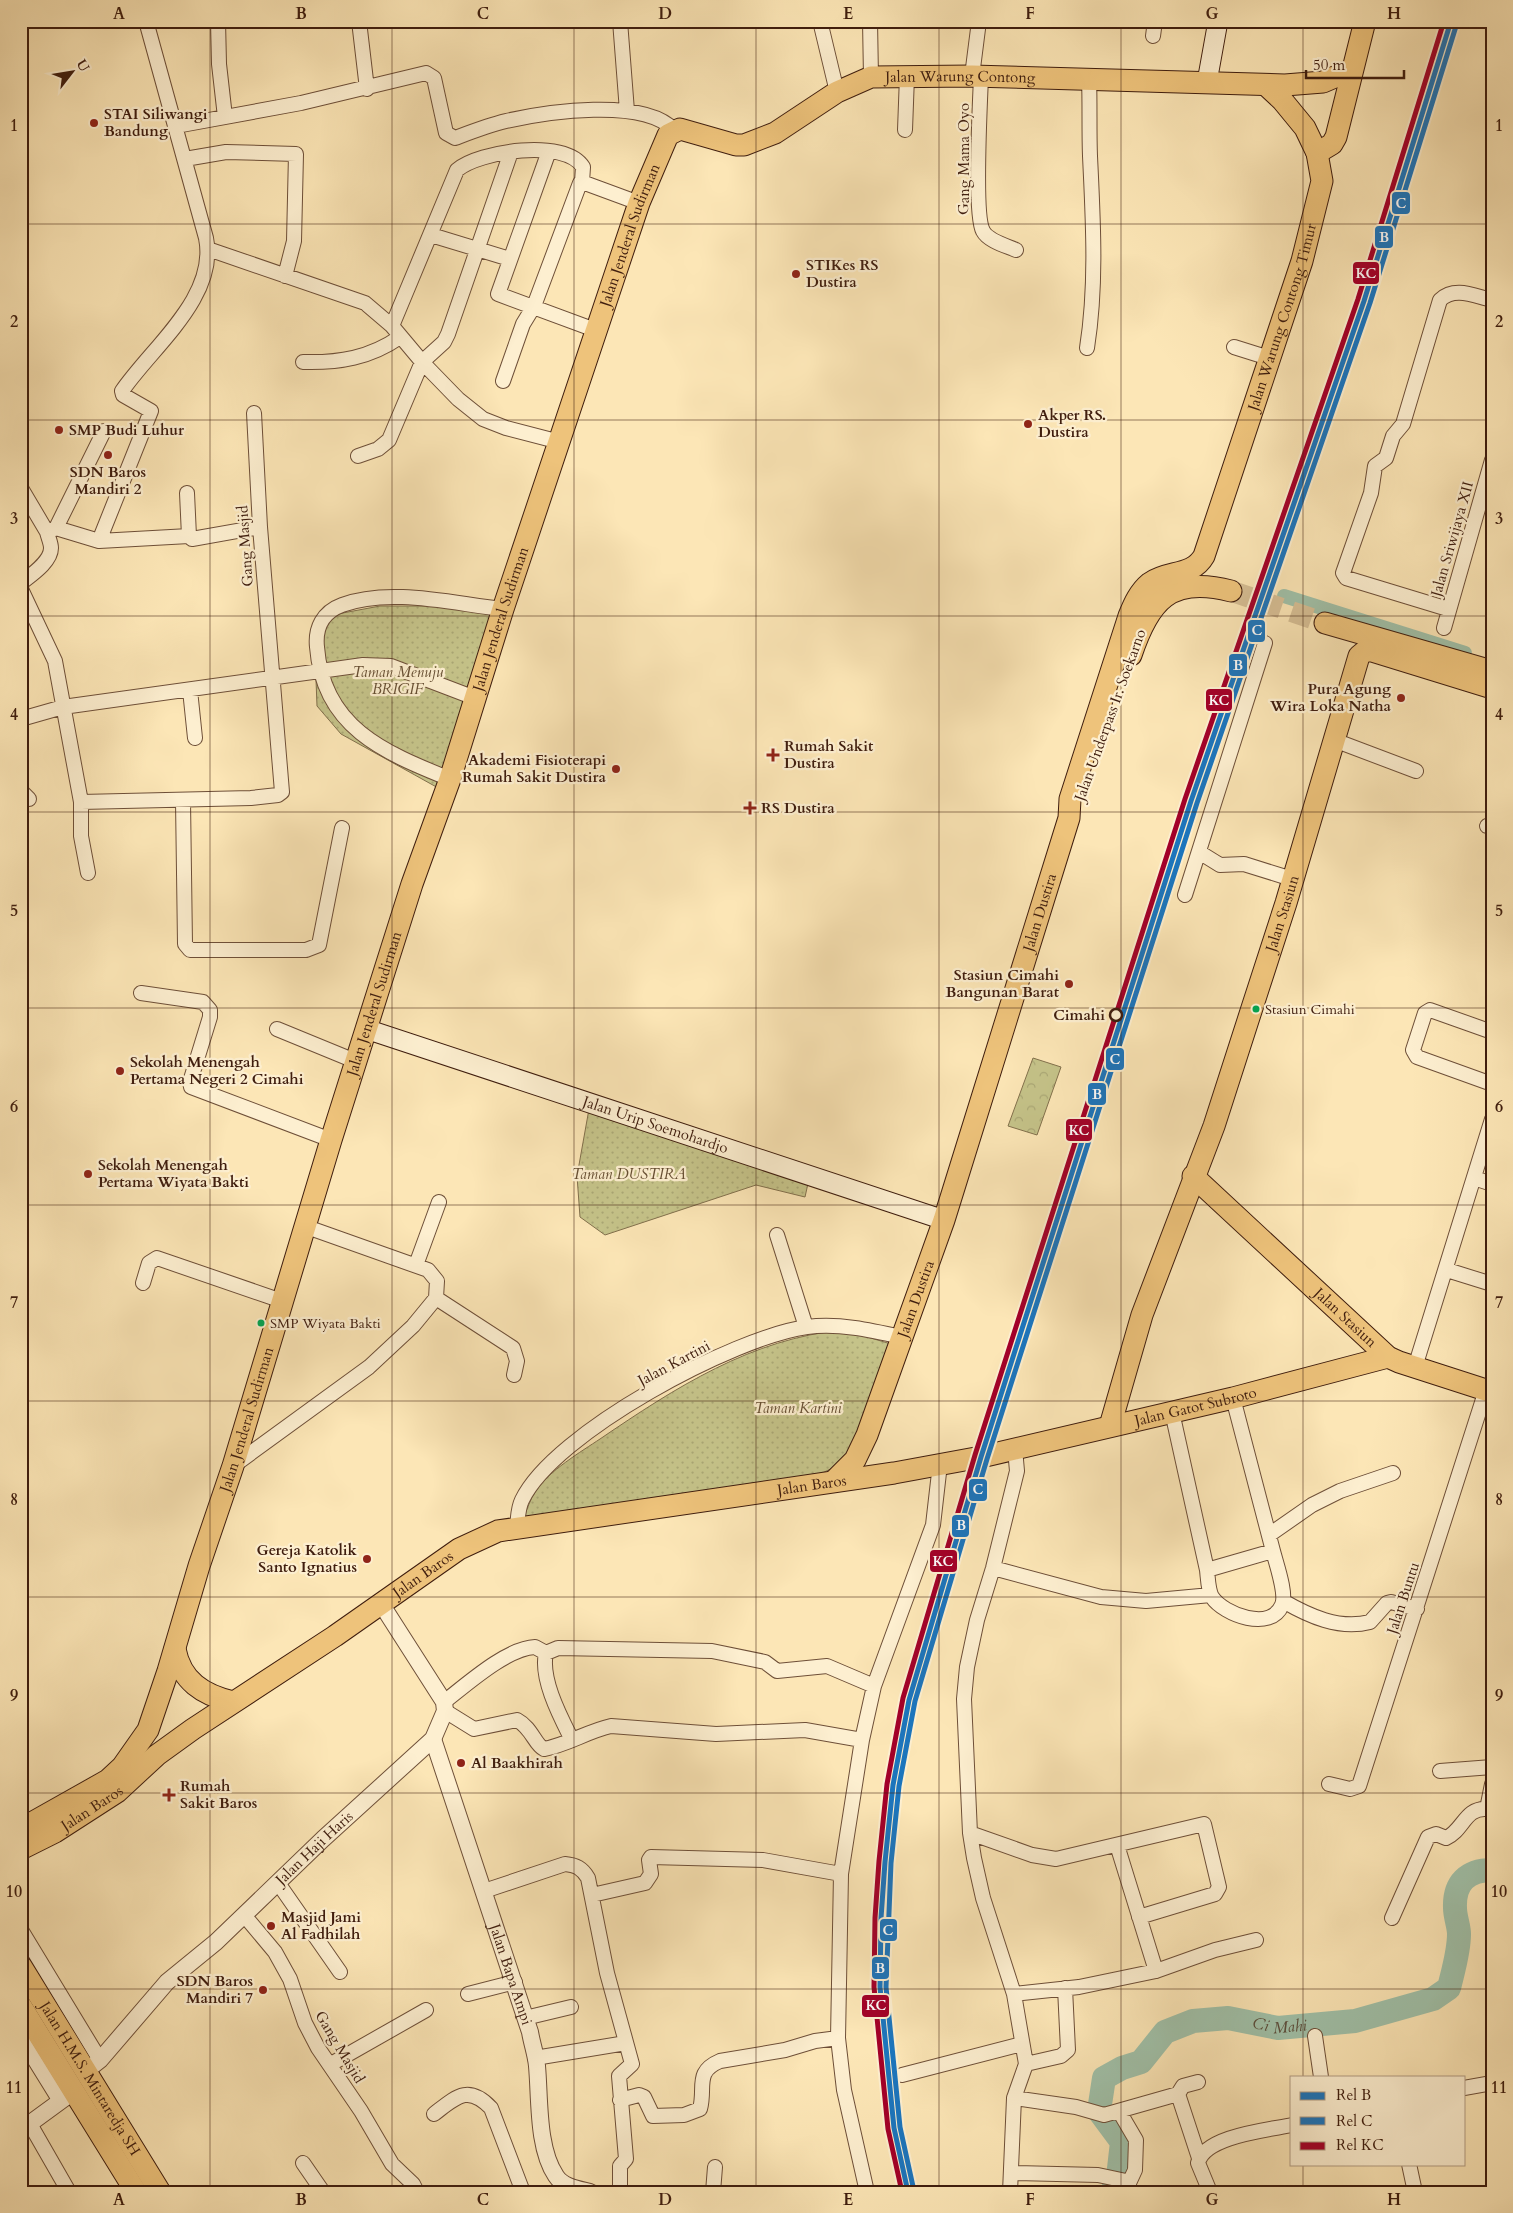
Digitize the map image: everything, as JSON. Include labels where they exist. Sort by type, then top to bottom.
[{"type":"main road","points":[[1207,82],[1218,21]]},
{"type":"main road","points":[[1266,85],[1295,114],[1317,153],[1332,144],[1336,136],[1351,70],[1365,21]]},
{"type":"main road","name":"Jalan Warung Contong","points":[[674,130],[696,132],[736,145],[744,145],[769,135],[837,92],[871,77],[976,76],[1266,85],[1318,83],[1333,79],[1351,70]]},
{"type":"main road","name":"Jalan Jenderal Sudirman","points":[[21,1829],[108,1780],[122,1767],[148,1730],[175,1649],[199,1566],[234,1466],[304,1226],[412,884],[450,779],[503,609],[598,331],[639,203],[664,141],[674,130]]},
{"type":"main road","name":"Jalan Warung Contong Timur","points":[[1197,566],[1204,556],[1302,261],[1322,181],[1317,153]]},
{"type":"main road","name":"Jalan Dustira","points":[[834,1481],[855,1460],[867,1435],[900,1337],[944,1220],[1069,818],[1070,799],[1129,616],[1136,600],[1151,582],[1197,566]]},
{"type":"main road","name":"Jalan Underpass Ir. Soekarno","points":[[1069,818],[1080,802],[1139,630],[1147,616],[1157,603],[1175,591],[1195,586],[1213,587],[1231,592]]},
{"type":"main road","points":[[1325,623],[1492,671]]},
{"type":"main road","name":"Jalan Stasiun","points":[[1110,1426],[1142,1315],[1193,1176],[1214,1126],[1292,879],[1359,656],[1365,651],[1372,651],[1492,688]]},
{"type":"main road","name":"Jalan Urip Soemohardjo","points":[[366,1029],[944,1220]]},
{"type":"main road","name":"Jalan Stasiun","points":[[1193,1176],[1388,1357]]},
{"type":"main road","points":[[1349,1369],[1363,1356],[1365,1345],[1363,1332]]},
{"type":"main road","points":[[1388,1357],[1415,1368],[1489,1391]]},
{"type":"main road","name":"Jalan Gatot Subroto","points":[[894,1473],[1015,1449],[1233,1398],[1349,1369],[1388,1357]]},
{"type":"main road","points":[[867,1435],[873,1453],[880,1465],[894,1473]]},
{"type":"main road","name":"Jalan Baros","points":[[21,1849],[54,1832],[117,1792],[172,1744],[335,1636],[380,1602],[459,1548],[498,1531],[517,1526],[894,1473]]},
{"type":"main road","points":[[175,1649],[181,1670],[192,1683],[214,1697],[233,1702]]},
{"type":"main road","points":[[148,1730],[156,1743],[172,1744]]},
{"type":"main road","name":"Jalan H.M.S. Mintaredja SH","points":[[21,1966],[93,2066],[160,2192]]},
{"type":"main road","name":"Jalan H.M.S. Mintaredja SH","points":[[21,2006],[66,2097],[136,2192]]},
{"type":"street","points":[[146,21],[157,49]]},
{"type":"street","points":[[99,541],[151,411],[123,395],[122,391],[134,374],[157,350],[194,298],[207,265],[208,249],[175,122],[166,102],[154,21]]},
{"type":"street","points":[[218,21],[219,64],[225,117]]},
{"type":"street","points":[[359,21],[367,89]]},
{"type":"street","points":[[620,21],[627,111]]},
{"type":"street","points":[[820,21],[837,92]]},
{"type":"street","points":[[870,21],[871,77]]},
{"type":"street","name":"Gang Mama Oyo","points":[[979,21],[976,76],[981,226],[985,235],[1016,250]]},
{"type":"street","points":[[1153,36],[1155,21]]},
{"type":"street","points":[[175,122],[225,117],[367,89],[426,73],[434,78],[446,133],[455,138],[504,121],[536,115],[602,109],[627,111],[657,119],[674,130]]},
{"type":"street","points":[[905,130],[907,76]]},
{"type":"street","points":[[1088,79],[1093,190],[1092,317],[1088,348]]},
{"type":"street","points":[[549,151],[498,294],[598,331]]},
{"type":"street","points":[[303,362],[329,363],[376,353],[396,332],[457,170],[477,159],[511,152],[549,151],[581,164],[582,182],[580,183],[534,306],[523,324],[503,380]]},
{"type":"street","points":[[185,159],[226,152],[296,154],[294,242],[284,276]]},
{"type":"street","points":[[358,456],[378,449],[390,440],[422,362],[446,338],[511,152]]},
{"type":"street","points":[[582,182],[639,203]]},
{"type":"street","points":[[431,235],[510,259]]},
{"type":"street","points":[[208,249],[364,303],[396,332],[458,399],[483,420],[560,442]]},
{"type":"street","points":[[1448,609],[1377,589],[1346,578],[1343,573],[1371,493],[1375,466],[1386,458],[1393,436],[1402,427],[1440,300],[1452,292],[1492,300]]},
{"type":"street","points":[[1234,346],[1269,358]]},
{"type":"street","name":"Gang Masjid","points":[[183,801],[251,798],[281,793],[260,527],[254,413]]},
{"type":"street","points":[[21,583],[36,572],[50,552],[51,530],[104,431]]},
{"type":"street","name":"Jalan Sriwijaya XII","points":[[1444,628],[1492,460]]},
{"type":"street","points":[[21,488],[51,530],[99,541],[119,542],[189,536],[192,539],[260,527]]},
{"type":"street","points":[[187,493],[189,536]]},
{"type":"street","points":[[21,589],[56,661],[81,802],[81,836],[88,873]]},
{"type":"street","points":[[450,779],[406,762],[352,727],[338,712],[319,671],[316,639],[318,626],[322,620],[340,606],[365,599],[441,600],[503,609]]},
{"type":"street","points":[[1185,896],[1265,643]]},
{"type":"street","points":[[21,719],[63,707],[190,690],[272,676],[363,665],[391,666],[475,698]]},
{"type":"street","points":[[190,690],[196,738]]},
{"type":"street","points":[[1334,740],[1416,771]]},
{"type":"street","points":[[81,802],[183,801],[185,944],[188,949],[194,951],[306,950],[319,945],[342,828]]},
{"type":"street","points":[[1199,852],[1220,865],[1244,864],[1292,879]]},
{"type":"street","points":[[141,994],[202,1002],[208,1006],[210,1018],[190,1084],[191,1087],[331,1140]]},
{"type":"street","points":[[1492,1032],[1430,1010],[1425,1013],[1413,1050],[1417,1057],[1492,1084]]},
{"type":"street","points":[[277,1029],[355,1061]]},
{"type":"street","points":[[1415,1368],[1447,1270],[1492,1119]]},
{"type":"street","points":[[1474,1178],[1492,1184]]},
{"type":"street","points":[[416,1265],[439,1202]]},
{"type":"street","points":[[234,1466],[369,1367],[413,1326],[436,1298],[437,1281],[428,1270],[304,1226]]},
{"type":"street","points":[[777,1235],[806,1327]]},
{"type":"street","points":[[144,1283],[149,1264],[157,1258],[282,1301]]},
{"type":"street","points":[[1447,1270],[1492,1284]]},
{"type":"street","points":[[436,1298],[513,1348],[517,1361],[514,1375]]},
{"type":"street","name":"Jalan Kartini","points":[[517,1526],[522,1500],[532,1484],[554,1461],[592,1429],[666,1382],[713,1359],[766,1338],[806,1327],[838,1326],[900,1337]]},
{"type":"street","name":"Jalan Buntu","points":[[1329,1784],[1350,1789],[1358,1786],[1489,1391]]},
{"type":"street","points":[[1172,1412],[1211,1596],[1229,1613],[1259,1619],[1270,1617],[1279,1610],[1283,1601],[1273,1551],[1233,1398]]},
{"type":"street","points":[[1010,2192],[1013,2173],[1014,2098],[1026,2064],[1014,1994],[983,1898],[970,1833],[964,1699],[967,1667],[977,1620],[993,1568],[1017,1471],[1015,1449]]},
{"type":"street","points":[[867,2192],[844,2090],[838,2038],[841,1874],[862,1740],[874,1686],[933,1525],[940,1464]]},
{"type":"street","points":[[1269,1535],[1312,1506],[1340,1491],[1393,1473]]},
{"type":"street","points":[[1207,1570],[1273,1551]]},
{"type":"street","points":[[993,1568],[1101,1597],[1146,1601],[1211,1596]]},
{"type":"street","points":[[1283,1601],[1326,1621],[1346,1624],[1370,1622],[1391,1602],[1417,1609]]},
{"type":"street","points":[[380,1602],[445,1706],[474,1729],[517,1720],[529,1728],[541,1748],[572,1740],[594,1730],[610,1726],[716,1734],[804,1730],[862,1740]]},
{"type":"street","points":[[445,1706],[486,1669],[517,1652],[535,1647],[546,1654]]},
{"type":"street","points":[[572,1740],[555,1704],[544,1661],[546,1654],[558,1648],[712,1651],[765,1662],[778,1671],[827,1666],[874,1686]]},
{"type":"street","name":"Jalan Haji Haris","points":[[93,2066],[166,1982],[244,1915],[323,1839],[433,1739],[445,1706]]},
{"type":"street","name":"Jalan Bapa Ampi","points":[[433,1739],[515,1982],[525,2018],[535,2058],[542,2131],[550,2164],[556,2177],[563,2183],[570,2187],[590,2192]]},
{"type":"street","points":[[1440,1771],[1492,1767]]},
{"type":"street","points":[[1392,1918],[1428,1837],[1436,1834],[1446,1838],[1452,1836],[1470,1814],[1481,1808],[1490,1810],[1492,1784]]},
{"type":"street","points":[[970,1833],[1002,1846],[1045,1858],[1056,1859],[1204,1824],[1220,1887],[1218,1891],[1215,1894],[1139,1917]]},
{"type":"street","points":[[1117,1845],[1156,1971]]},
{"type":"street","points":[[592,1895],[646,1882],[651,1874],[649,1860],[651,1857],[763,1860],[841,1874]]},
{"type":"street","points":[[484,1891],[565,1864],[575,1865],[583,1870],[592,1895],[593,1914],[632,2064],[619,2076],[626,2159],[620,2166],[620,2192]]},
{"type":"street","points":[[278,1883],[340,1972]]},
{"type":"street","name":"Gang Masjid","points":[[244,1915],[276,1952],[290,1979],[305,2022],[392,2164],[418,2192]]},
{"type":"street","points":[[21,1930],[93,2066]]},
{"type":"street","points":[[1014,1994],[1064,1988],[1156,1971],[1215,1950],[1256,1940]]},
{"type":"street","points":[[468,1994],[515,1982]]},
{"type":"street","points":[[1026,2064],[1061,2056],[1068,2050],[1064,1988]]},
{"type":"street","points":[[525,2018],[571,2007]]},
{"type":"street","points":[[330,2064],[426,2010]]},
{"type":"street","points":[[1315,2036],[1321,2076]]},
{"type":"street","points":[[21,2038],[66,2097],[26,2127],[69,2192]]},
{"type":"street","points":[[620,2100],[642,2095],[653,2116],[691,2113],[700,2109],[702,2079],[705,2070],[711,2065],[720,2061],[785,2050],[815,2041],[838,2038]]},
{"type":"street","points":[[535,2058],[626,2044]]},
{"type":"street","points":[[902,2075],[1022,2044]]},
{"type":"street","points":[[1014,2098],[1076,2107],[1104,2115],[1178,2094],[1183,2086],[1198,2082]]},
{"type":"street","points":[[1466,2088],[1492,2083]]},
{"type":"street","points":[[434,2114],[455,2098],[471,2094],[481,2098],[491,2108],[523,2192]]},
{"type":"street","points":[[1178,2094],[1200,2158]]},
{"type":"street","points":[[1013,2173],[1098,2175],[1128,2182],[1135,2170],[1136,2140],[1116,2112]]},
{"type":"street","points":[[1210,2192],[1198,2163],[1210,2147],[1225,2140],[1290,2124]]},
{"type":"street","points":[[303,2163],[323,2192]]},
{"type":"street","points":[[1409,2166],[1415,2192]]},
{"type":"street","points":[[713,2192],[715,2167]]},
{"type":"green space","name":"Taman Menuju BRIGIF","points":[[380,606],[439,606],[498,616],[440,789],[341,734],[317,706],[314,628],[332,615]]},
{"type":"green space","points":[[1033,1058],[1061,1067],[1037,1135],[1008,1126]]},
{"type":"green space","name":"Taman DUSTIRA","points":[[589,1109],[809,1179],[805,1197],[756,1185],[605,1235],[580,1217],[577,1176]]},
{"type":"green space","name":"Taman Kartini","points":[[844,1330],[891,1344],[848,1461],[822,1473],[523,1519],[534,1494],[556,1469],[628,1420],[686,1384],[716,1368],[778,1343],[810,1335]]},
{"type":"waterway","points":[[1284,596],[1465,653]]},
{"type":"waterway","name":"Ci Mahi","points":[[1112,2192],[1118,2177],[1122,2142],[1099,2111],[1104,2078],[1122,2068],[1141,2062],[1165,2032],[1193,2021],[1228,2018],[1278,2028],[1355,2021],[1433,1999],[1449,1988],[1454,1968],[1459,1934],[1455,1899],[1460,1885],[1469,1875],[1492,1870]]},
{"type":"tunnel","points":[[1231,591],[1325,623]]},
{"type":"rail line","name":"KC","points":[[902,2192],[888,2129],[874,1987],[875,1918],[879,1861],[887,1784],[903,1698],[975,1455],[1185,799],[1358,299],[1444,21]]},
{"type":"rail line","name":"B","points":[[908,2192],[894,2128],[880,1987],[881,1918],[885,1862],[893,1785],[909,1700],[981,1457],[1191,801],[1364,301],[1451,21]]},
{"type":"rail line","name":"C","points":[[914,2191],[900,2127],[886,1987],[891,1863],[899,1786],[915,1701],[987,1459],[1197,803],[1370,303],[1457,23]]},
{"type":"place","name":"STAI Siliwangi Bandung","points":[[94,123]]},
{"type":"place","name":"STIKes RS Dustira","points":[[796,274]]},
{"type":"place","name":"Akper RS. Dustira","points":[[1028,424]]},
{"type":"place","name":"SMP Budi Luhur","points":[[59,430]]},
{"type":"place","name":"SDN Baros Mandiri 2","points":[[108,455]]},
{"type":"place","name":"Pura Agung Wira Loka Natha","points":[[1401,698]]},
{"type":"place","name":"Rumah Sakit Dustira","points":[[773,755]]},
{"type":"place","name":"Akademi Fisioterapi Rumah Sakit Dustira","points":[[616,769]]},
{"type":"place","name":"RS Dustira","points":[[750,808]]},
{"type":"place","name":"Stasiun Cimahi Bangunan Barat","points":[[1069,984]]},
{"type":"place","name":"Stasiun Cimahi","points":[[1256,1009]]},
{"type":"place","name":"Cimahi","points":[[1116,1015]]},
{"type":"place","name":"Sekolah Menengah Pertama Negeri 2 Cimahi","points":[[120,1071]]},
{"type":"place","name":"Sekolah Menengah Pertama Wiyata Bakti","points":[[88,1174]]},
{"type":"place","name":"SMP Wiyata Bakti","points":[[261,1323]]},
{"type":"place","name":"Gereja Katolik Santo Ignatius","points":[[367,1559]]},
{"type":"place","name":"Al Baakhirah","points":[[461,1763]]},
{"type":"place","name":"Rumah Sakit Baros","points":[[169,1795]]},
{"type":"place","name":"Masjid Jami Al Fadhilah","points":[[271,1926]]},
{"type":"place","name":"SDN Baros Mandiri 7","points":[[263,1990]]}]
